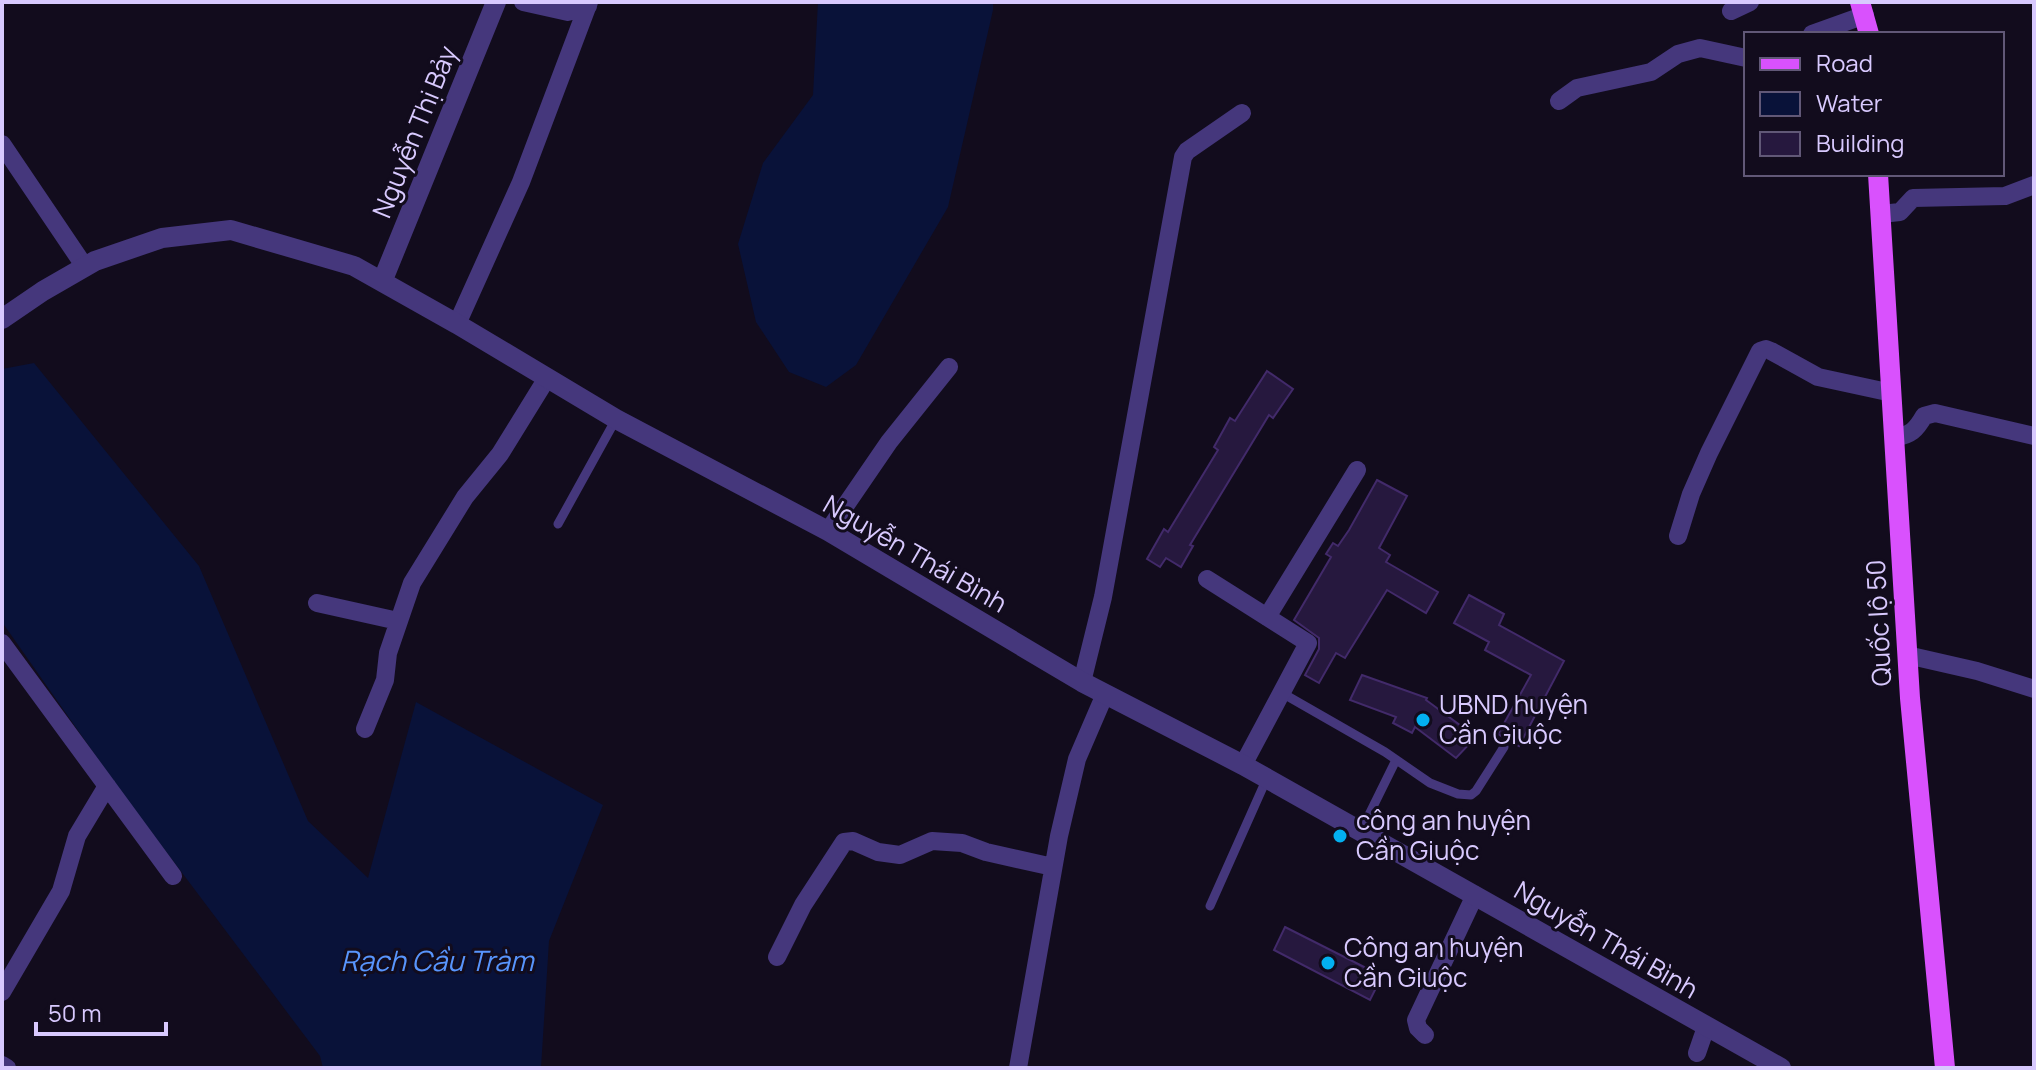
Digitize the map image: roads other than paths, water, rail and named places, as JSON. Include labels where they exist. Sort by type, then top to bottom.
[{"type":"main road","name":"Quốc lộ 50","points":[[1878,176],[1907,655],[1945,1068]]},
{"type":"street","name":"Nguyễn Thị Bảy","points":[[382,282],[496,2]]},
{"type":"street","points":[[523,2],[568,12],[588,4]]},
{"type":"street","points":[[1731,11],[1750,2]]},
{"type":"street","points":[[457,324],[521,182],[588,4]]},
{"type":"street","points":[[1818,32],[1865,17]]},
{"type":"street","points":[[1559,101],[1577,88],[1651,72],[1678,54],[1700,48],[1744,58]]},
{"type":"street","points":[[1082,682],[1103,597],[1183,157],[1187,151],[1242,113]]},
{"type":"street","points":[[2,144],[85,267]]},
{"type":"street","points":[[1881,214],[1900,212],[1913,198],[2005,196],[2034,185]]},
{"type":"street","name":"Nguyễn Thái Bình","points":[[2,319],[85,267],[162,238],[231,230],[354,266],[616,419],[828,531],[1082,682],[1267,778],[1781,1068]]},
{"type":"street","points":[[1678,536],[1691,494],[1709,453],[1760,351],[1771,351],[1818,377],[1892,393]]},
{"type":"street","points":[[828,531],[889,442],[949,367]]},
{"type":"street","points":[[365,729],[385,680],[388,653],[412,583],[465,497],[500,454],[547,378]]},
{"type":"street","points":[[1894,438],[1908,436],[1917,429],[1924,416],[1935,413],[2034,436]]},
{"type":"street","points":[[1267,617],[1357,470]]},
{"type":"street","points":[[1207,579],[1308,643],[1243,765]]},
{"type":"street","points":[[317,603],[398,621]]},
{"type":"street","points":[[2,643],[173,876]]},
{"type":"street","points":[[1907,655],[1977,671],[2034,689]]},
{"type":"street","points":[[1018,1068],[1053,867],[1077,759],[1105,694]]},
{"type":"street","points":[[2,992],[61,891],[77,836],[107,786]]},
{"type":"street","points":[[777,957],[803,905],[844,842],[853,841],[878,852],[900,855],[932,841],[962,843],[986,852],[1053,867]]},
{"type":"street","points":[[1425,1035],[1418,1028],[1416,1020],[1475,895]]},
{"type":"street","points":[[1695,1060],[1706,1027]]},
{"type":"street","points":[[2,1065],[7,1068]]},
{"type":"lane","points":[[558,524],[616,419]]},
{"type":"lane","points":[[1282,693],[1430,783],[1458,794],[1471,795],[1476,791],[1504,747]]},
{"type":"lane","points":[[1361,831],[1396,760]]},
{"type":"lane","points":[[1210,906],[1267,778]]},
{"type":"water","points":[[818,2],[993,2],[948,207],[856,365],[826,387],[789,372],[756,322],[738,244],[763,163],[813,95]]},
{"type":"water","name":"Rạch Cầu Tràm","points":[[34,363],[199,566],[308,821],[368,878],[416,702],[603,805],[549,941],[541,1068],[323,1068],[320,1056],[119,789],[2,622],[2,369]]},
{"type":"place","name":"UBND huyện Cần Giuộc","points":[[1423,720]]},
{"type":"place","name":"công an huyện Cần Giuộc","points":[[1340,836]]},
{"type":"place","name":"Công an huyện Cần Giuộc","points":[[1328,963]]}]
